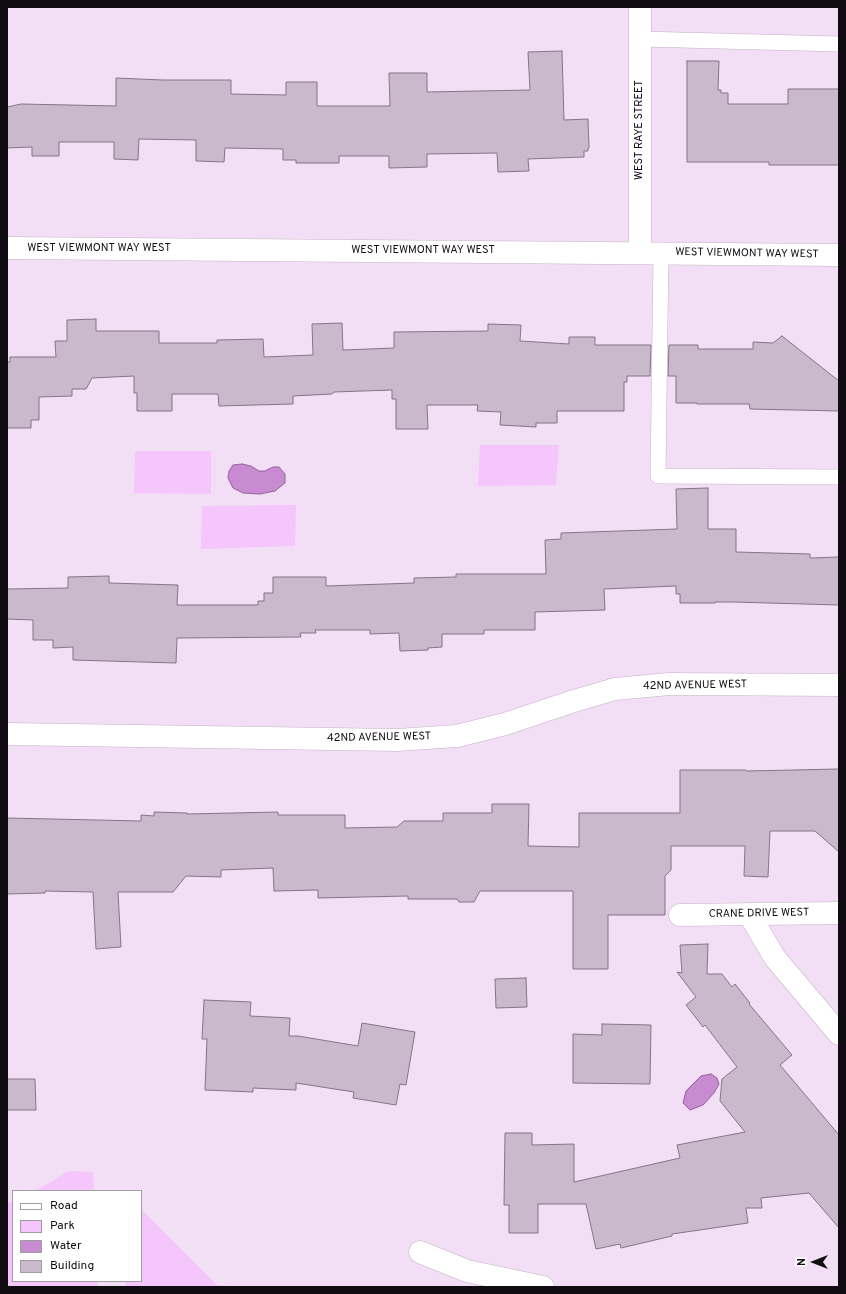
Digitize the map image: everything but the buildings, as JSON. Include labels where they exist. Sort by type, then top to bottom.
[{"type":"street","name":"WEST RAYE STREET","points":[[640,7],[640,39],[650,253]]},
{"type":"street","name":"WEST VIEWMONT WAY WEST","points":[[7,248],[839,255]]},
{"type":"street","name":"42ND AVENUE WEST","points":[[7,734],[397,740],[458,736],[505,724],[615,689],[669,684],[839,686]]},
{"type":"street","name":"CRANE DRIVE WEST","points":[[680,915],[839,913]]},
{"type":"street","points":[[749,914],[776,958],[839,1034]]},
{"type":"street","points":[[420,1252],[468,1270],[543,1287]]},
{"type":"lane","points":[[640,39],[839,44]]},
{"type":"lane","points":[[650,253],[658,476],[839,477]]},
{"type":"green space","points":[[480,445],[559,445],[556,485],[478,486]]},
{"type":"green space","points":[[135,451],[211,451],[211,494],[134,493]]},
{"type":"green space","points":[[296,505],[295,546],[201,549],[202,506]]},
{"type":"green space","points":[[69,1171],[93,1172],[94,1190],[37,1190]]},
{"type":"green space","points":[[12,1201],[12,1282],[97,1282],[98,1287],[7,1287],[7,1203]]},
{"type":"green space","points":[[142,1210],[217,1285],[234,1287],[126,1287],[126,1282],[142,1282]]},
{"type":"water","points":[[242,464],[251,466],[259,471],[279,467],[285,474],[285,483],[275,491],[260,494],[243,493],[233,488],[228,478],[229,471],[233,465]]},
{"type":"water","points":[[711,1074],[717,1078],[719,1084],[714,1093],[703,1105],[690,1110],[683,1103],[686,1091],[701,1076]]}]
